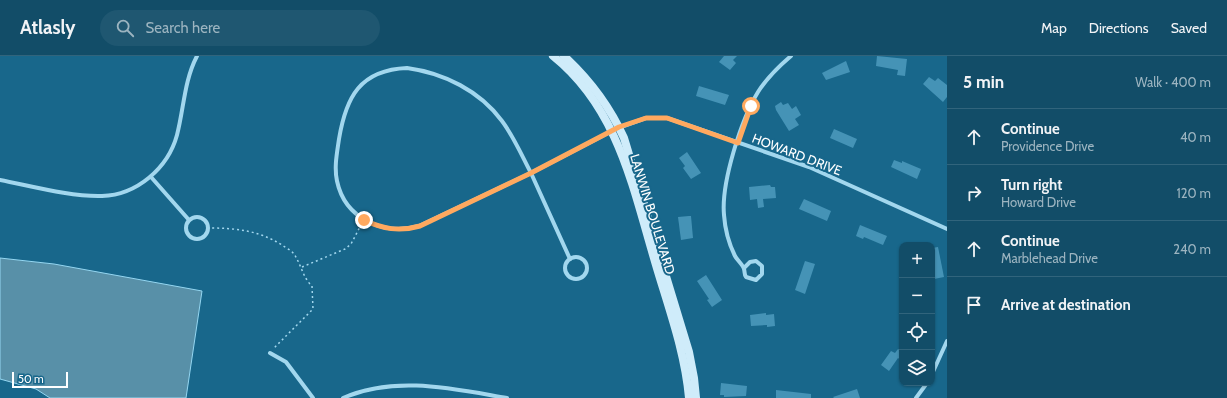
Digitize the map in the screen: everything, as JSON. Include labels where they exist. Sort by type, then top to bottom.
[{"type":"street","points":[[0,180],[89,196],[103,196],[128,190],[151,177],[167,158],[173,146],[177,134],[185,87],[197,56]]},
{"type":"street","name":"LANWIN BOULEVARD","points":[[554,56],[585,87],[616,129],[678,337],[686,371],[689,398]]},
{"type":"street","name":"LANWIN BOULEVARD","points":[[564,56],[592,85],[628,150],[689,352],[696,398]]},
{"type":"street","points":[[744,268],[750,262],[756,261],[762,266],[762,274],[756,280],[749,279],[744,274],[744,268],[735,257],[730,244],[724,216],[724,188],[751,106],[758,93],[778,67],[791,56]]},
{"type":"street","points":[[364,220],[349,206],[341,194],[337,181],[336,160],[344,114],[348,104],[358,89],[367,80],[386,71],[396,69],[418,70],[454,82],[467,89],[482,100],[502,120],[531,173],[570,259]]},
{"type":"street","name":"HOWARD DRIVE","points":[[364,220],[386,229],[409,229],[420,226],[531,173],[616,129],[646,118],[667,118],[809,167],[947,229]]},
{"type":"street","points":[[151,177],[189,220]]},
{"type":"street","points":[[195,217],[203,219],[207,228],[202,237],[192,238],[186,230],[189,220],[195,217]]},
{"type":"street","points":[[579,258],[586,264],[587,272],[582,278],[573,279],[567,274],[566,267],[570,259],[579,258]]},
{"type":"street","points":[[935,367],[947,341]]},
{"type":"street","points":[[270,353],[286,362],[313,398]]},
{"type":"street","points":[[343,398],[368,389],[401,385],[461,390],[507,398]]},
{"type":"street","points":[[916,398],[925,386]]},
{"type":"path","points":[[302,267],[348,247],[364,220]]},
{"type":"path","points":[[207,228],[242,229],[258,233],[293,253],[302,267],[307,282],[312,286],[313,309],[291,329],[270,353]]},
{"type":"water","points":[[0,258],[54,264],[202,291],[186,398],[50,398],[36,389],[0,379]]},
{"type":"building","points":[[724,56],[737,56],[733,60],[736,63],[730,70],[719,62]]},
{"type":"building","points":[[877,56],[907,59],[905,76],[897,75],[898,70],[876,66]]},
{"type":"building","points":[[846,61],[850,72],[826,80],[822,73]]},
{"type":"building","points":[[929,77],[935,81],[938,78],[947,85],[947,97],[943,102],[923,84]]},
{"type":"building","points":[[699,86],[729,95],[725,105],[696,96]]},
{"type":"building","points":[[781,102],[783,105],[788,103],[792,109],[796,106],[801,115],[795,119],[799,125],[789,131],[776,110],[775,106]]},
{"type":"building","points":[[834,129],[857,139],[853,148],[830,138]]},
{"type":"building","points":[[687,152],[701,173],[691,179],[683,168],[685,166],[679,158]]},
{"type":"building","points":[[894,160],[902,163],[902,161],[921,169],[917,179],[891,167]]},
{"type":"building","points":[[770,185],[771,187],[775,187],[776,198],[763,199],[764,207],[758,208],[757,199],[750,200],[749,187]]},
{"type":"building","points":[[804,199],[831,211],[827,221],[799,209]]},
{"type":"building","points":[[691,216],[693,238],[681,240],[678,217]]},
{"type":"building","points":[[860,225],[887,236],[883,245],[864,237],[863,239],[856,236]]},
{"type":"building","points":[[938,247],[944,277],[935,279],[935,278],[935,248]]},
{"type":"building","points":[[805,261],[815,264],[805,294],[795,290]]},
{"type":"building","points":[[706,275],[722,300],[712,307],[707,300],[709,299],[697,281]]},
{"type":"building","points":[[766,313],[766,315],[774,314],[775,326],[751,326],[750,315]]},
{"type":"building","points":[[899,350],[899,359],[898,358],[889,371],[881,365],[891,351],[895,353]]},
{"type":"building","points":[[721,383],[747,386],[746,396],[724,397],[724,395],[720,395]]},
{"type":"building","points":[[857,389],[860,398],[833,397]]},
{"type":"building","points":[[776,390],[811,394],[811,398],[776,398]]},
{"type":"route","points":[[364,220],[386,229],[409,229],[420,226],[531,173],[619,127],[646,118],[667,118],[738,143],[751,106]]}]
